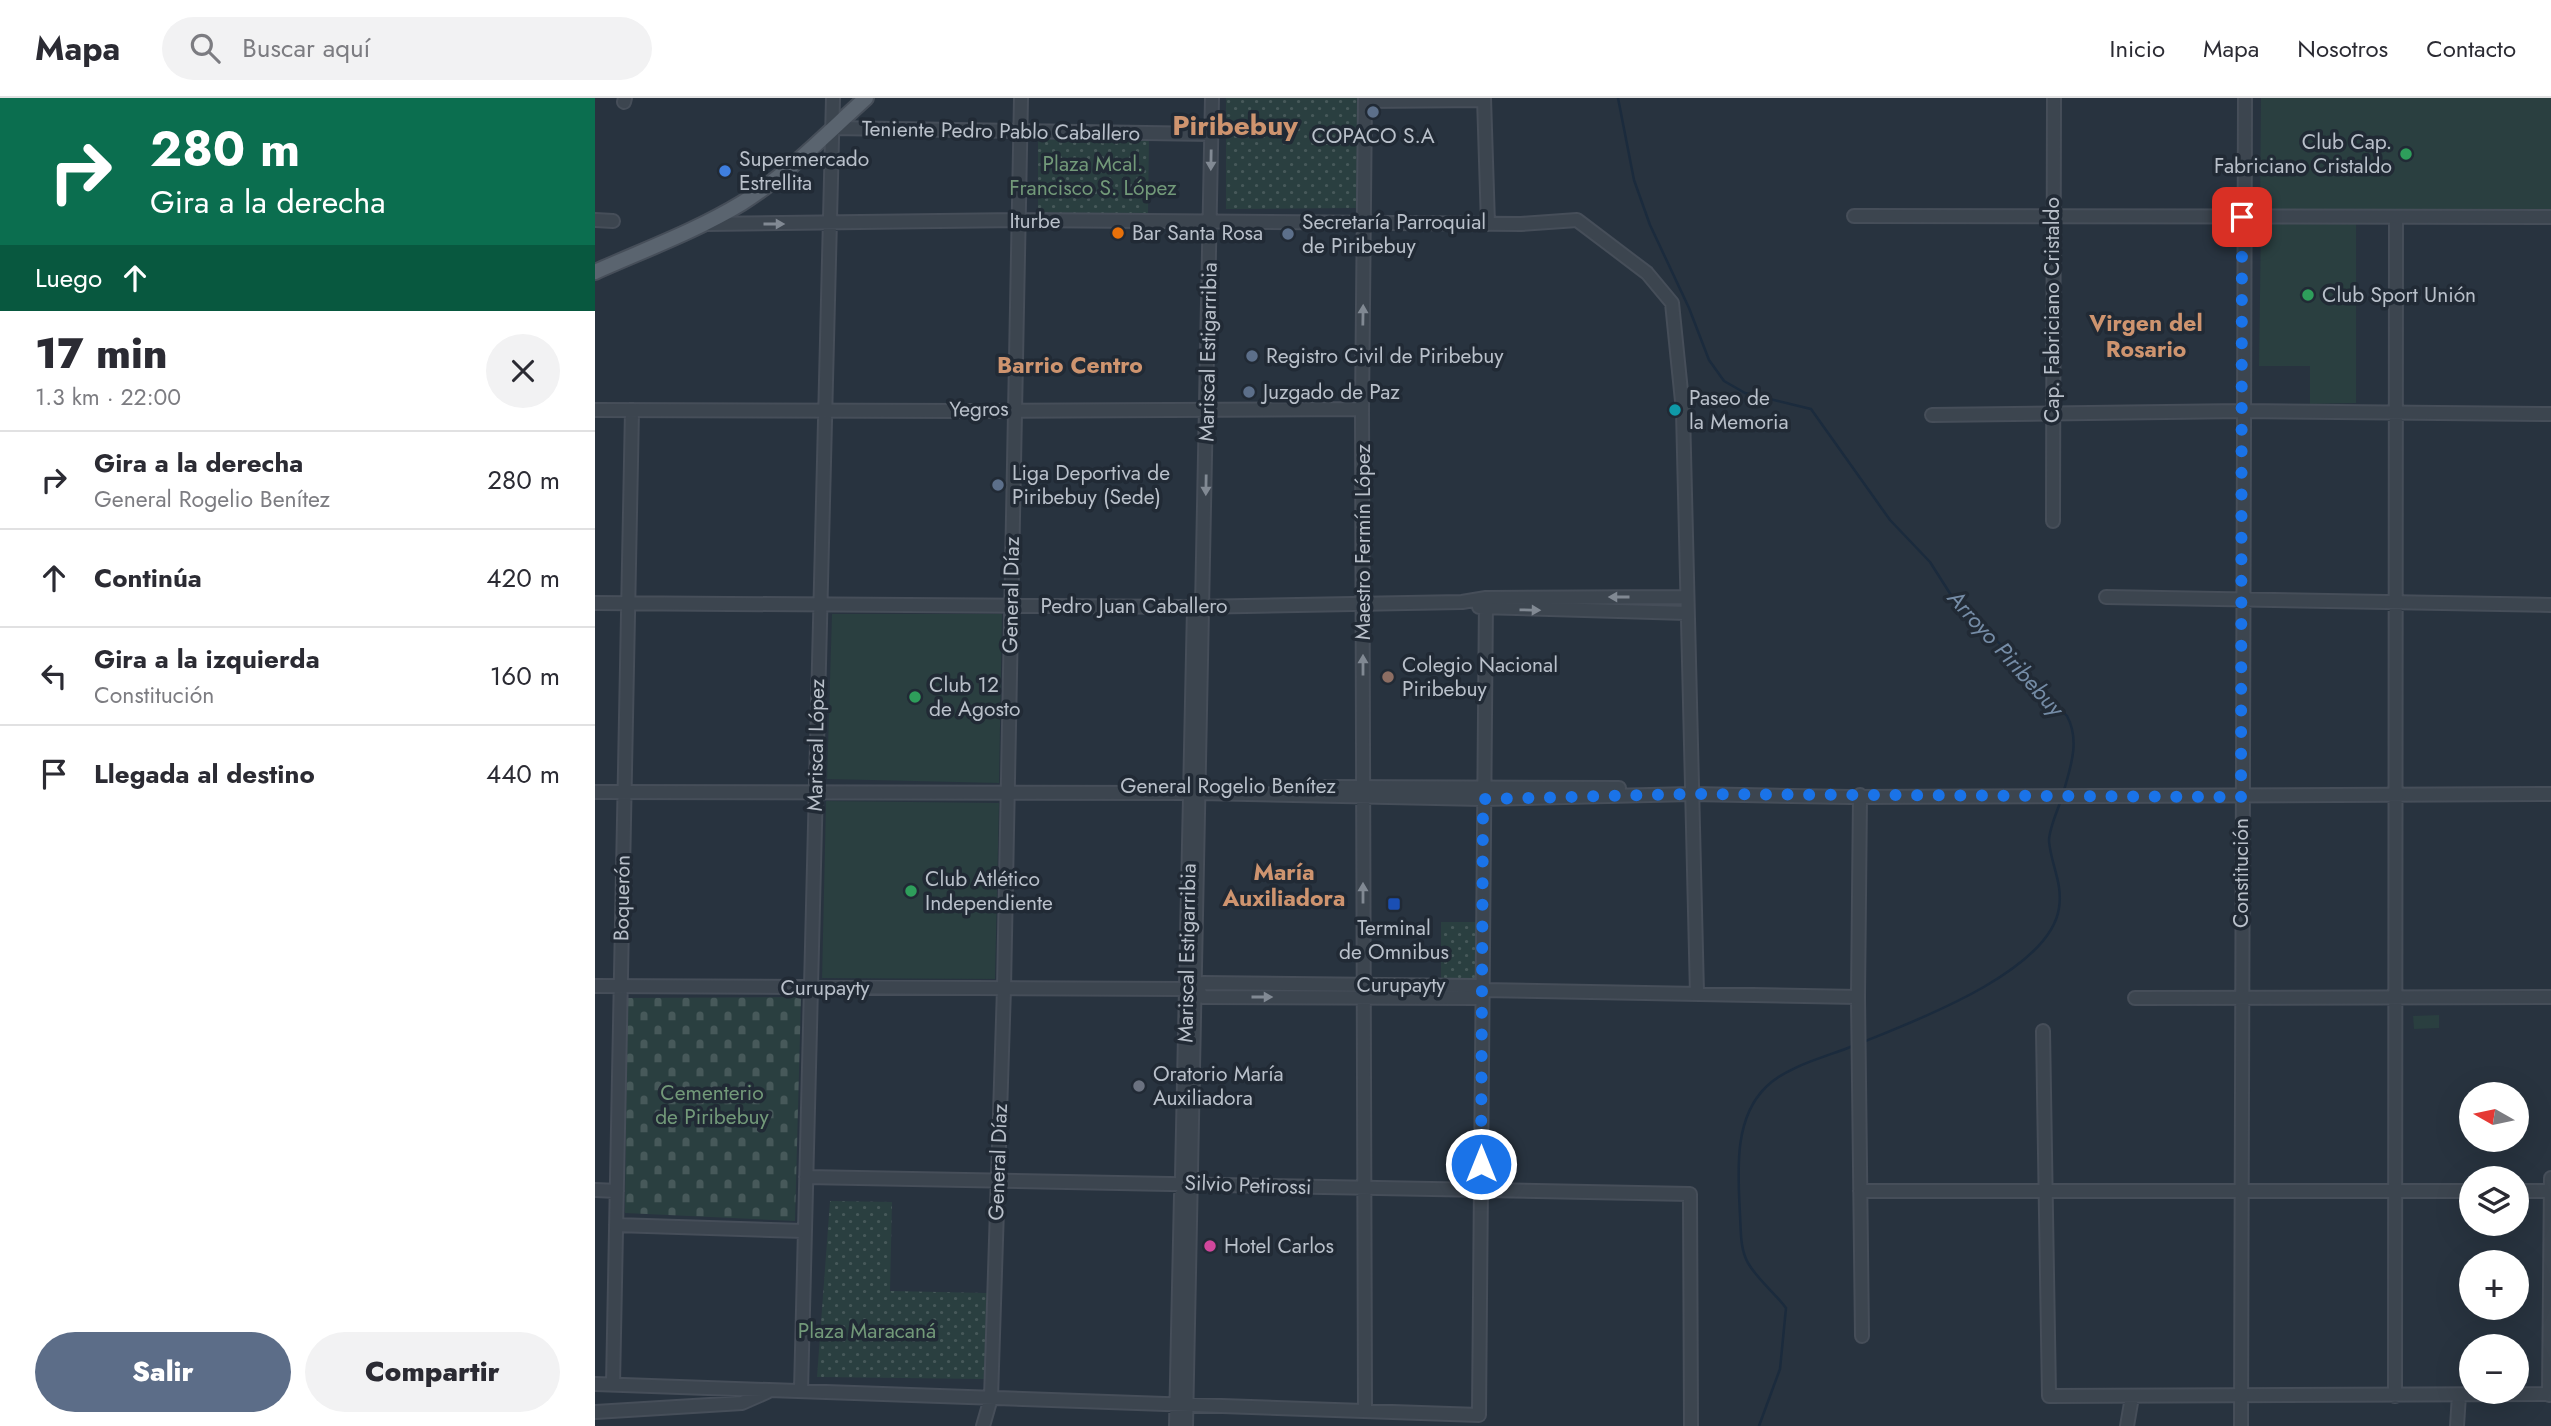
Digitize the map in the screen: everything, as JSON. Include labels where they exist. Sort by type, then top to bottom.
[{"type":"main road","points":[[595,272],[706,224],[743,202],[795,163],[866,98]]},
{"type":"street","name":"Mariscal López","points":[[801,1391],[833,98]]},
{"type":"street","name":"General Díaz","points":[[983,1426],[991,1398],[1005,988],[1021,98]]},
{"type":"street","name":"Mariscal Estigarribia","points":[[1182,1404],[1199,607],[1208,410],[1212,98]]},
{"type":"street","name":"Cap. Fabriciano Cristaldo","points":[[2053,522],[2051,216],[2054,98]]},
{"type":"street","name":"Constitución","points":[[2241,1426],[2242,217],[2245,98]]},
{"type":"street","points":[[1364,99],[1484,99],[1488,224]]},
{"type":"street","name":"Maestro Fermín López","points":[[1364,99],[1362,409],[1365,1410]]},
{"type":"street","name":"Teniente Pedro Pablo Caballero","points":[[833,128],[1212,134]]},
{"type":"street","points":[[1854,216],[2551,217]]},
{"type":"street","points":[[2395,1396],[2396,217]]},
{"type":"street","points":[[595,220],[613,220]]},
{"type":"street","name":"Iturbe","points":[[706,224],[830,225],[1019,220],[1488,224],[1577,220],[1647,273],[1672,303],[1683,411],[1697,995]]},
{"type":"street","name":"Yegros","points":[[595,410],[824,413],[1015,408],[1362,409]]},
{"type":"street","name":"Boquerón","points":[[613,1385],[632,410]]},
{"type":"street","points":[[1932,415],[2242,411],[2551,414]]},
{"type":"street","points":[[1486,603],[1687,597]]},
{"type":"street","points":[[2106,597],[2551,605]]},
{"type":"street","name":"Pedro Juan Caballero","points":[[595,603],[1199,607],[1486,603]]},
{"type":"street","points":[[1486,603],[1687,613]]},
{"type":"street","points":[[595,1384],[1479,1415],[1486,603]]},
{"type":"street","name":"General Rogelio Benítez","points":[[595,785],[625,789]]},
{"type":"street","name":"General Rogelio Benítez","points":[[595,792],[625,789],[1195,789],[2241,797],[2551,794]]},
{"type":"street","points":[[1860,795],[1858,1044],[1862,1336]]},
{"type":"street","name":"Curupayty","points":[[595,986],[1191,989],[1203,983],[1364,992],[1475,985],[1482,990],[1858,997]]},
{"type":"street","points":[[2135,998],[2551,997]]},
{"type":"street","points":[[2043,1031],[2049,1395],[2459,1395],[2457,1426]]},
{"type":"street","name":"Silvio Petirossi","points":[[806,1177],[1691,1194],[1691,1426]]},
{"type":"street","points":[[2529,1189],[2550,1185],[2550,1394],[2529,1394]]},
{"type":"street","points":[[595,1191],[617,1191]]},
{"type":"street","points":[[1860,1191],[2459,1191]]},
{"type":"street","points":[[616,1224],[804,1231]]},
{"type":"street","points":[[595,1412],[742,1403],[771,1390]]},
{"type":"street","points":[[2127,1426],[2132,1397]]},
{"type":"street","points":[[1176,1426],[1182,1404]]},
{"type":"street","points":[[1182,1404],[1187,1426]]},
{"type":"green space","points":[[1226,98],[1357,98],[1357,208],[1226,209]]},
{"type":"green space","name":"Club Cap. Fabriciano Cristaldo","points":[[2261,98],[2551,98],[2551,217],[2260,209]]},
{"type":"green space","name":"Plaza Mcal. Francisco S. López","points":[[1038,138],[1149,139],[1148,214],[1038,213]]},
{"type":"green space","name":"Club Sport Unión","points":[[2261,224],[2356,224],[2356,403],[2310,404],[2310,366],[2259,366]]},
{"type":"green space","name":"Club 12 de Agosto","points":[[832,614],[1002,614],[999,783],[827,779]]},
{"type":"green space","name":"Club Atlético Independiente","points":[[826,801],[999,803],[995,979],[822,978]]},
{"type":"green space","points":[[1441,922],[1478,922],[1478,983],[1441,984]]},
{"type":"green space","name":"Cementerio de Piribebuy","points":[[801,997],[795,1221],[625,1213],[627,998]]},
{"type":"green space","points":[[2439,1015],[2439,1028],[2414,1029],[2413,1016]]},
{"type":"green space","name":"Plaza Maracaná","points":[[830,1201],[892,1202],[890,1291],[987,1293],[985,1379],[817,1377]]},
{"type":"waterway","name":"Arroyo Piribebuy","points":[[1618,98],[1634,180],[1650,225],[1689,308],[1709,360],[1724,381],[1745,393],[1811,409],[1890,520],[1930,562],[1958,606],[1974,616],[2067,716],[2074,744],[2064,790]]},
{"type":"waterway","name":"Arroyo Piribebuy","points":[[1863,1042],[1977,991],[2007,973],[2032,953],[2050,931],[2059,908],[2058,882],[2049,836],[2061,800]]},
{"type":"waterway","name":"Arroyo Piribebuy","points":[[1759,1426],[1780,1369],[1786,1308],[1752,1269],[1744,1252],[1739,1182],[1743,1130],[1755,1100],[1775,1080],[1796,1068],[1853,1046]]},
{"type":"place","name":"COPACO S.A","points":[[1373,112]]},
{"type":"place","name":"Club Cap. Fabriciano Cristaldo","points":[[2406,154]]},
{"type":"place","name":"Supermercado Estrellita","points":[[725,171]]},
{"type":"place","name":"Bar Santa Rosa","points":[[1118,233]]},
{"type":"place","name":"Secretaría Parroquial de Piribebuy","points":[[1288,234]]},
{"type":"place","name":"Club Sport Unión","points":[[2308,295]]},
{"type":"place","name":"Registro Civil de Piribebuy","points":[[1252,356]]},
{"type":"place","name":"Juzgado de Paz","points":[[1249,392]]},
{"type":"place","name":"Paseo de la Memoria","points":[[1675,410]]},
{"type":"place","name":"Liga Deportiva de Piribebuy (Sede)","points":[[998,485]]},
{"type":"place","name":"Colegio Nacional Piribebuy","points":[[1388,677]]},
{"type":"place","name":"Club 12 de Agosto","points":[[915,697]]},
{"type":"place","name":"Club Atlético Independiente","points":[[911,891]]},
{"type":"place","name":"Terminal de Omnibus","points":[[1394,904]]},
{"type":"place","name":"Oratorio María Auxiliadora","points":[[1139,1086]]},
{"type":"place","name":"Hotel Carlos","points":[[1210,1246]]},
{"type":"district","name":"Piribebuy","points":[[1235,125]]},
{"type":"district","name":"Virgen del Rosario","points":[[2146,336]]},
{"type":"district","name":"Barrio Centro","points":[[1070,365]]},
{"type":"district","name":"María Auxiliadora","points":[[1284,885]]},
{"type":"route","points":[[1481,1164],[1483,799],[1692,794],[1850,797],[2241,797],[2242,217]]}]
